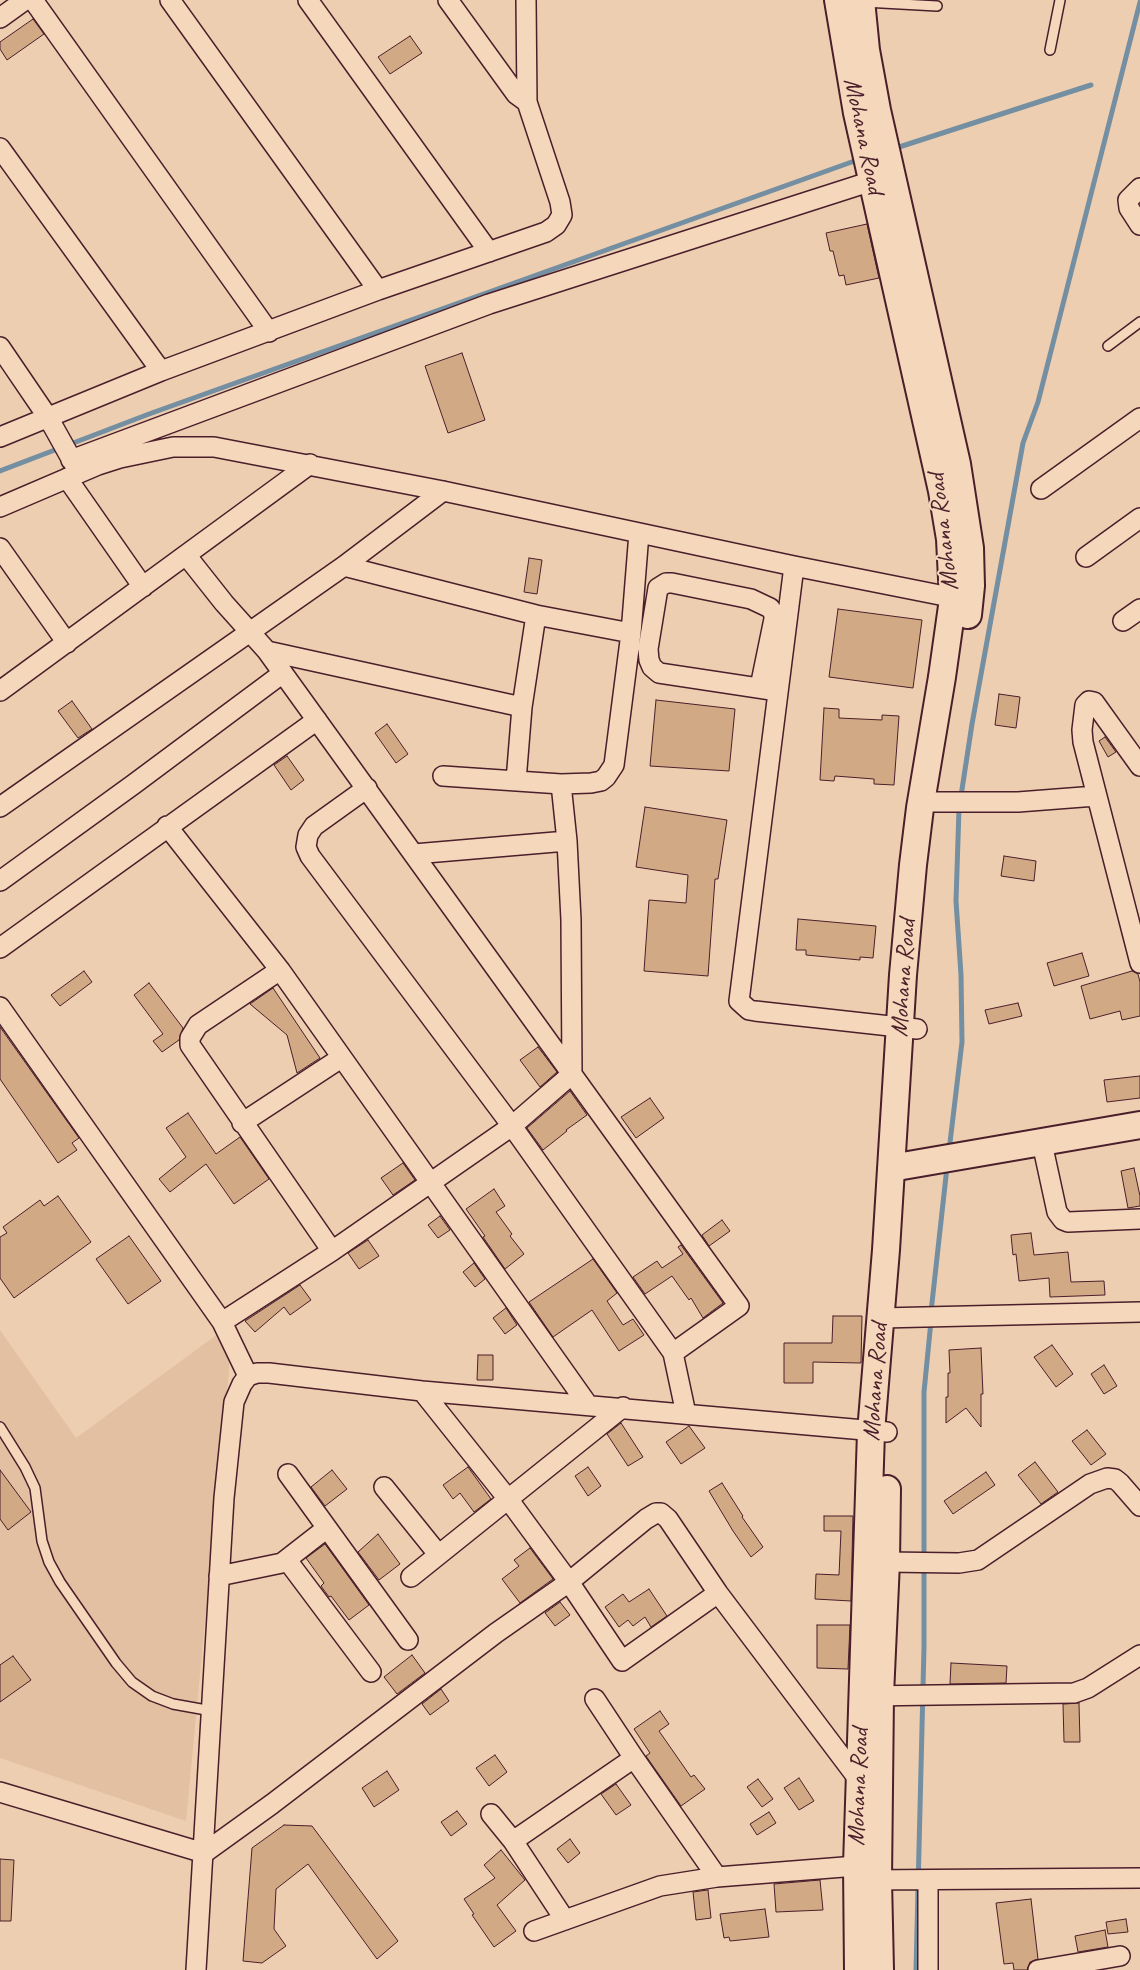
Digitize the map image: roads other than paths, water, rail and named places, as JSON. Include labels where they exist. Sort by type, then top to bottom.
[{"type":"street","points":[[0,18],[25,0]]},
{"type":"street","points":[[33,0],[269,332]]},
{"type":"street","points":[[170,0],[378,290]]},
{"type":"street","points":[[308,0],[489,252]]},
{"type":"street","points":[[448,0],[516,94],[527,102]]},
{"type":"street","points":[[0,437],[52,424],[162,371],[378,290],[546,232],[556,226],[561,220],[560,202],[527,102],[526,0]]},
{"type":"street","name":"Mohana Road","points":[[854,1],[857,113],[942,491],[961,600],[963,655],[944,803],[909,1028],[900,1166],[898,1317],[879,1432],[871,1695],[878,1798],[874,1874],[858,1970]]},
{"type":"street","name":"Mohana Road","points":[[854,1],[957,464],[970,548],[961,600]]},
{"type":"street","points":[[0,148],[162,371]]},
{"type":"street","points":[[0,507],[72,470],[489,304],[872,181]]},
{"type":"street","points":[[1140,188],[1128,200],[1129,208],[1140,225]]},
{"type":"street","points":[[0,347],[52,424],[72,470],[143,587]]},
{"type":"street","points":[[1041,489],[1140,418]]},
{"type":"street","points":[[72,470],[155,449],[190,446],[225,448],[443,491],[961,600]]},
{"type":"street","points":[[0,691],[310,464]]},
{"type":"street","points":[[0,807],[344,566],[443,491]]},
{"type":"street","points":[[1086,557],[1140,518]]},
{"type":"street","points":[[443,776],[562,784],[601,781],[610,772],[614,765],[631,633],[639,533]]},
{"type":"street","points":[[0,548],[67,643]]},
{"type":"street","points":[[186,555],[224,603],[267,651],[318,720],[739,1306],[673,1353]]},
{"type":"street","points":[[344,566],[536,615],[631,633]]},
{"type":"street","points":[[769,689],[794,566]]},
{"type":"street","points":[[769,689],[659,673],[652,667],[648,649],[658,588],[666,583],[672,583],[752,599],[770,608],[774,614],[769,689],[739,1001],[749,1010],[755,1011],[909,1028]]},
{"type":"street","points":[[1124,621],[1140,609]]},
{"type":"street","points":[[516,780],[522,707],[536,615]]},
{"type":"street","points":[[267,651],[522,707]]},
{"type":"street","points":[[0,881],[283,673]]},
{"type":"street","points":[[1140,766],[1094,702],[1089,701],[1085,705],[1082,736],[1140,963]]},
{"type":"street","points":[[0,948],[318,720]]},
{"type":"street","points":[[222,1322],[332,1251],[512,1126],[572,1074],[571,920],[562,784]]},
{"type":"street","points":[[367,788],[314,826],[308,835],[306,846],[310,856],[512,1126],[673,1353],[686,1414]]},
{"type":"street","points":[[944,803],[1018,802],[1096,796]]},
{"type":"street","points":[[168,826],[280,970],[588,1405]]},
{"type":"street","points":[[414,854],[567,841]]},
{"type":"street","points":[[280,970],[198,1025],[190,1038],[193,1052],[332,1251]]},
{"type":"street","points":[[0,1007],[222,1322],[248,1376]]},
{"type":"street","points":[[242,1123],[341,1058]]},
{"type":"street","points":[[900,1166],[1042,1143],[1140,1124]]},
{"type":"street","points":[[1042,1143],[1057,1212],[1063,1220],[1072,1222],[1140,1219]]},
{"type":"street","points":[[898,1317],[1140,1312]]},
{"type":"street","points":[[196,1970],[224,1498],[234,1402],[239,1388],[248,1376],[256,1373],[269,1373],[422,1391],[623,1407],[879,1432]]},
{"type":"street","points":[[422,1391],[508,1499],[569,1582],[622,1661],[718,1593]]},
{"type":"street","points":[[410,1576],[623,1407]]},
{"type":"street","name":"Mohana Road","points":[[879,1432],[886,1562],[859,1781],[874,1874],[880,1970]]},
{"type":"street","points":[[288,1474],[408,1640]]},
{"type":"street","points":[[886,1562],[959,1563],[978,1560],[1099,1480],[1107,1478],[1115,1479],[1120,1483],[1140,1506]]},
{"type":"street","points":[[384,1487],[438,1554]]},
{"type":"street","points":[[204,1853],[296,1786],[496,1633],[569,1582],[646,1519],[656,1513],[661,1513],[668,1519],[718,1593],[859,1781],[878,1798]]},
{"type":"street","points":[[219,1576],[275,1566],[287,1560],[327,1528]]},
{"type":"street","points":[[287,1560],[371,1672]]},
{"type":"street","points":[[871,1695],[1074,1693],[1088,1688],[1140,1655]]},
{"type":"street","points":[[595,1699],[717,1877]]},
{"type":"street","points":[[513,1841],[634,1758]]},
{"type":"street","points":[[0,1792],[204,1853]]},
{"type":"street","points":[[491,1814],[513,1841],[565,1920]]},
{"type":"street","points":[[534,1931],[660,1886],[717,1877],[874,1874],[925,1880],[1140,1878]]},
{"type":"street","points":[[925,1880],[928,1970]]},
{"type":"street","points":[[1038,1970],[1120,1956]]},
{"type":"lane","points":[[1050,50],[1060,0]]},
{"type":"lane","points":[[854,1],[937,6]]},
{"type":"lane","points":[[1108,346],[1140,322]]},
{"type":"lane","points":[[0,1427],[25,1467],[35,1488],[42,1541],[49,1562],[60,1582],[116,1663],[132,1682],[152,1696],[173,1704],[212,1711]]},
{"type":"waterway","points":[[949,1151],[962,1042],[961,975],[956,901],[959,809],[972,724],[1023,443],[1038,402],[1140,2]]},
{"type":"waterway","points":[[896,148],[1091,85]]},
{"type":"waterway","points":[[68,445],[149,414],[860,159]]},
{"type":"waterway","points":[[0,471],[60,448]]},
{"type":"waterway","points":[[931,1312],[947,1167]]},
{"type":"waterway","points":[[916,1970],[924,1647],[924,1392],[931,1321]]}]
